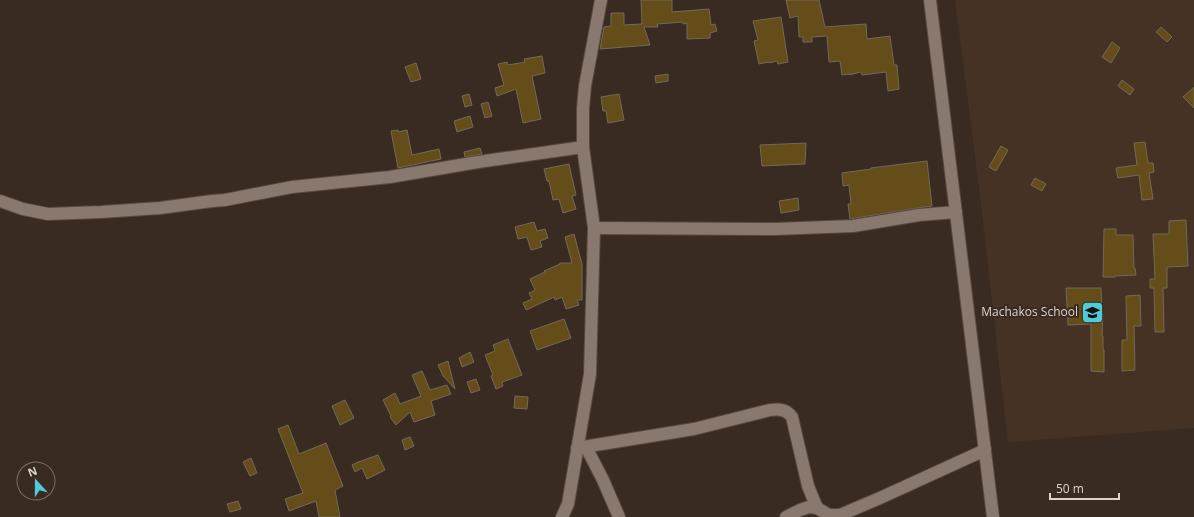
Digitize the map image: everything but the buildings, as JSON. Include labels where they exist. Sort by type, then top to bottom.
[{"type":"street","points":[[562,517],[568,504],[582,447],[590,374],[594,228],[583,147],[582,108],[601,0]]},
{"type":"street","points":[[930,0],[994,517]]},
{"type":"street","points":[[0,201],[23,209],[48,214],[160,208],[226,200],[292,187],[390,177],[478,162],[583,147]]},
{"type":"street","points":[[594,228],[775,229],[853,226],[920,215],[956,212]]},
{"type":"street","points":[[582,447],[694,429],[770,410],[784,410],[792,417],[808,486],[817,508]]},
{"type":"street","points":[[582,447],[603,480],[619,517]]},
{"type":"street","points":[[786,517],[809,507],[817,508],[829,515],[840,515],[902,489],[985,450]]},
{"type":"shaded area","name":"Machakos School","points":[[955,0],[1194,0],[1194,428],[1008,442],[980,196]]},
{"type":"place","name":"Machakos School","points":[[1093,312]]}]
